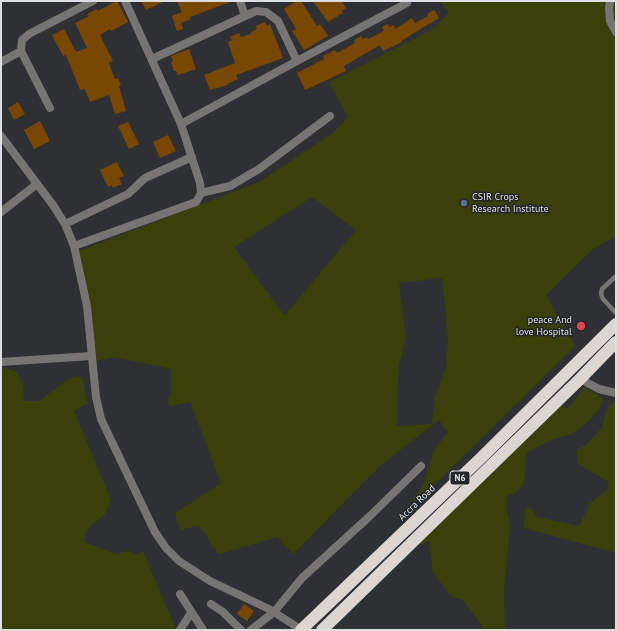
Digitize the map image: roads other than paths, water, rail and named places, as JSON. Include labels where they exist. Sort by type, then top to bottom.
[{"type":"highway","name":"Accra Road","points":[[301,630],[482,457],[616,324]]},
{"type":"highway","name":"N6","points":[[322,630],[580,379],[616,342]]},
{"type":"street","points":[[50,108],[21,51],[22,40],[29,34],[93,1]]},
{"type":"street","points":[[74,246],[196,202],[201,193],[200,183],[181,124],[126,1]]},
{"type":"street","points":[[240,1],[245,16]]},
{"type":"street","points":[[610,1],[608,8],[610,21],[616,32]]},
{"type":"street","points":[[181,124],[408,3]]},
{"type":"street","points":[[152,59],[256,11],[266,12],[278,21],[297,61]]},
{"type":"street","points":[[1,62],[21,51]]},
{"type":"street","points":[[201,193],[230,186],[266,165],[330,116]]},
{"type":"street","points":[[1,136],[53,205],[65,224],[74,246],[87,306],[96,397],[101,419],[155,532],[162,543],[179,561],[210,581],[274,612],[301,630]]},
{"type":"street","points":[[65,224],[128,194],[145,178],[192,157]]},
{"type":"street","points":[[1,212],[37,184]]},
{"type":"street","points":[[1,362],[91,356]]},
{"type":"street","points":[[580,379],[599,389],[616,393]]},
{"type":"street","points":[[251,630],[274,612],[302,578],[371,515],[421,466]]},
{"type":"street","points":[[180,594],[203,630]]},
{"type":"street","points":[[212,604],[223,612],[241,630]]},
{"type":"street","points":[[180,630],[191,613]]},
{"type":"lane","points":[[616,276],[602,289],[601,294],[602,299],[616,313]]},
{"type":"place","name":"CSIR Crops Research Institute","points":[[464,203]]},
{"type":"place","name":"peace And love Hospital","points":[[581,326]]}]
